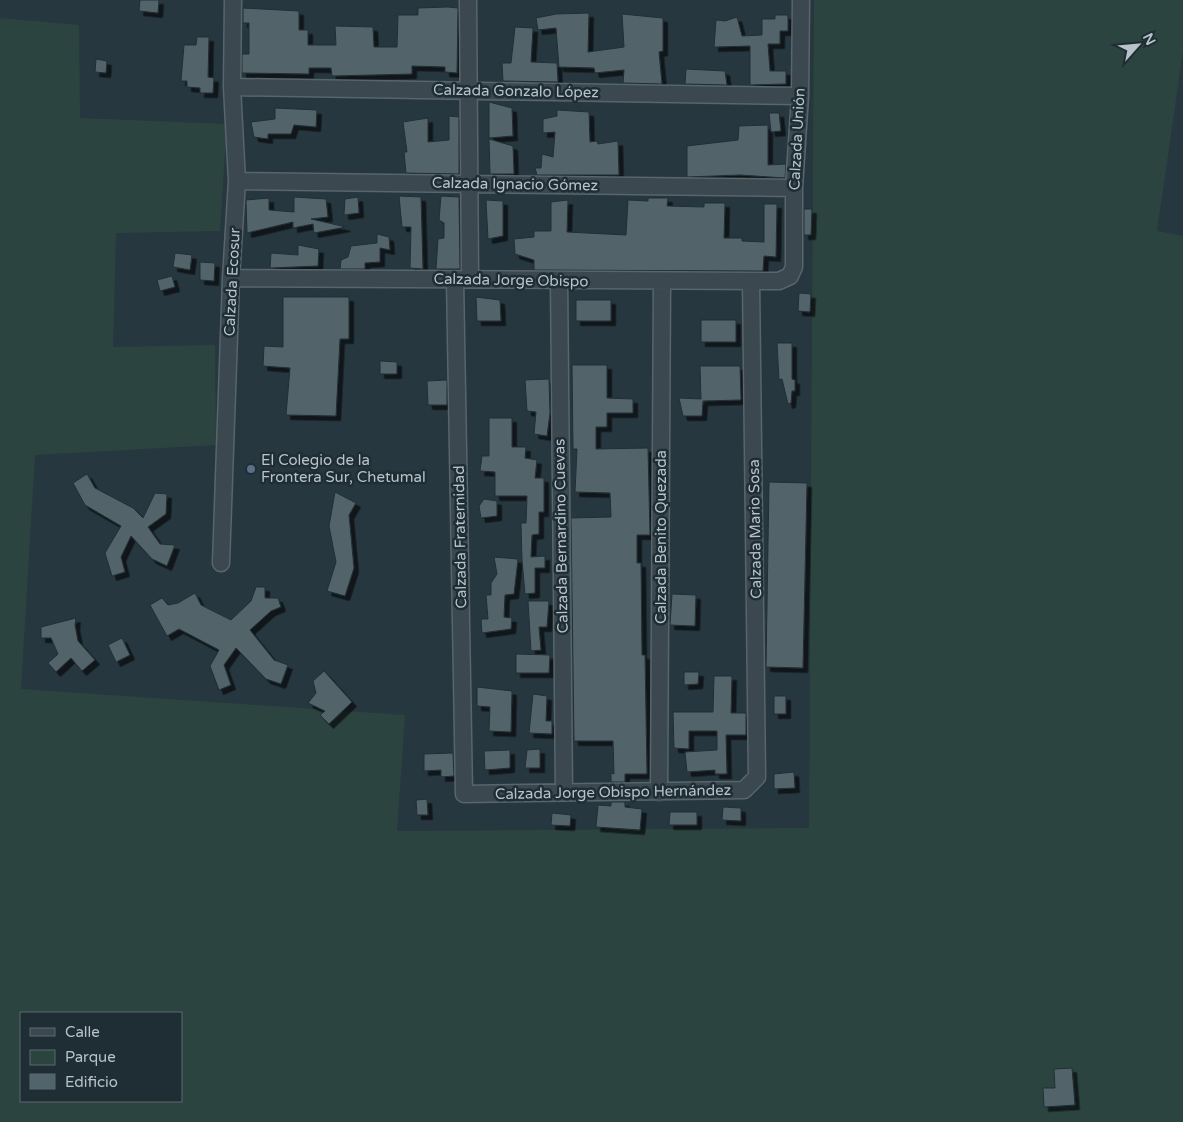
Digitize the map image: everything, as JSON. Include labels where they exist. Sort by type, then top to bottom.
[{"type":"street","name":"Calzada Ecosur","points":[[222,563],[231,278],[237,181],[232,88],[233,0]]},
{"type":"street","name":"Calzada Fraternidad","points":[[464,794],[462,279],[468,183],[468,0]]},
{"type":"street","name":"Calzada Unión","points":[[790,276],[794,267],[794,188],[800,96],[801,0]]},
{"type":"street","name":"Calzada Gonzalo López","points":[[232,88],[800,96]]},
{"type":"street","name":"Calzada Ignacio Gómez","points":[[237,181],[794,188]]},
{"type":"street","name":"Calzada Jorge Obispo","points":[[231,278],[662,282],[779,281],[790,276]]},
{"type":"street","name":"Calzada Bernardino Cuevas","points":[[559,280],[564,792]]},
{"type":"street","name":"Calzada Mario Sosa","points":[[751,281],[757,777]]},
{"type":"street","name":"Calzada Benito Quezada","points":[[659,792],[662,282]]},
{"type":"street","name":"Calzada Jorge Obispo Hernández","points":[[464,794],[744,790],[757,777]]},
{"type":"green space","points":[[814,0],[1183,0],[1183,51],[1157,231],[1183,236],[1183,1122],[0,1122],[0,18],[79,25],[80,118],[227,124],[220,231],[116,233],[113,347],[215,345],[216,445],[35,455],[21,689],[405,715],[397,831],[809,828]]},
{"type":"building","points":[[140,0],[159,0],[158,13],[139,11]]},
{"type":"building","points":[[243,8],[299,11],[299,30],[308,30],[308,45],[336,45],[335,26],[373,27],[374,47],[397,47],[398,15],[418,15],[418,8],[458,8],[457,73],[445,72],[445,67],[412,66],[412,74],[332,76],[331,68],[309,68],[309,74],[242,73],[242,54],[249,54],[249,23],[243,23]]},
{"type":"building","points":[[589,13],[588,52],[624,47],[622,14],[663,18],[663,51],[659,52],[662,84],[623,83],[624,70],[595,73],[594,68],[559,67],[556,28],[538,30],[536,18],[556,14]]},
{"type":"building","points":[[775,15],[788,15],[788,31],[780,31],[780,44],[768,44],[770,71],[786,71],[786,84],[750,85],[750,46],[714,47],[716,20],[725,21],[737,17],[742,36],[762,35],[762,19],[775,19]]},
{"type":"building","points":[[515,27],[533,28],[531,62],[557,63],[558,82],[503,81],[502,63],[511,63]]},
{"type":"building","points":[[197,37],[209,37],[208,77],[214,78],[213,93],[200,93],[200,88],[187,87],[187,81],[181,81],[184,45],[196,45]]},
{"type":"building","points":[[96,59],[107,61],[106,73],[95,72]]},
{"type":"building","points":[[686,69],[725,71],[727,85],[685,84]]},
{"type":"building","points":[[489,102],[512,108],[513,136],[489,138]]},
{"type":"building","points":[[275,108],[317,110],[316,127],[294,125],[291,134],[268,134],[268,139],[254,137],[251,122],[275,119]]},
{"type":"building","points":[[557,110],[589,112],[590,142],[597,141],[598,144],[618,141],[619,175],[537,175],[535,168],[541,168],[542,154],[553,157],[555,132],[543,133],[543,119],[557,116]]},
{"type":"building","points":[[769,113],[779,113],[781,131],[771,132]]},
{"type":"building","points":[[449,116],[459,117],[459,174],[406,173],[404,152],[407,152],[403,122],[428,118],[428,142],[449,140]]},
{"type":"building","points":[[768,125],[768,165],[786,164],[785,178],[740,175],[687,177],[687,146],[738,140],[739,126]]},
{"type":"building","points":[[489,139],[513,146],[514,174],[490,174]]},
{"type":"building","points":[[399,196],[421,197],[423,269],[410,268],[411,227],[402,227]]},
{"type":"building","points":[[441,196],[459,197],[460,269],[436,269],[438,239],[444,238],[444,223],[439,220]]},
{"type":"building","points":[[294,197],[326,199],[328,217],[311,219],[346,227],[314,233],[313,224],[293,228],[293,222],[247,233],[246,200],[269,198],[269,210],[294,212]]},
{"type":"building","points":[[358,197],[359,213],[344,215],[345,199]]},
{"type":"building","points":[[648,198],[668,198],[667,206],[704,207],[704,203],[725,203],[724,238],[742,238],[742,241],[764,242],[764,204],[777,204],[776,257],[764,256],[763,271],[534,270],[534,260],[515,254],[514,239],[534,237],[534,231],[551,231],[551,202],[568,200],[567,232],[626,235],[628,200],[648,201]]},
{"type":"building","points":[[486,200],[503,201],[503,236],[488,239]]},
{"type":"building","points":[[804,209],[812,209],[811,235],[804,235]]},
{"type":"building","points":[[377,234],[389,237],[390,250],[380,248],[380,262],[365,263],[365,269],[340,269],[341,260],[348,257],[351,246],[377,243]]},
{"type":"building","points":[[298,245],[319,249],[318,266],[270,268],[271,253],[298,255]]},
{"type":"building","points":[[175,253],[192,255],[190,270],[173,267]]},
{"type":"building","points":[[200,262],[215,263],[214,281],[200,280]]},
{"type":"building","points":[[172,276],[175,287],[160,291],[157,280]]},
{"type":"building","points":[[799,293],[811,294],[810,312],[798,311]]},
{"type":"building","points":[[283,297],[349,297],[349,339],[340,339],[336,416],[286,415],[290,368],[263,366],[264,346],[283,347]]},
{"type":"building","points":[[476,297],[500,300],[501,321],[477,321]]},
{"type":"building","points":[[576,300],[611,300],[611,321],[576,321]]},
{"type":"building","points":[[701,320],[736,320],[736,342],[701,342]]},
{"type":"building","points":[[777,343],[792,343],[792,379],[795,380],[795,391],[792,391],[791,403],[788,404],[782,379],[779,380]]},
{"type":"building","points":[[380,361],[397,362],[397,374],[380,374]]},
{"type":"building","points":[[572,365],[607,365],[607,398],[633,399],[633,413],[607,413],[607,427],[596,427],[596,449],[648,448],[650,535],[637,535],[637,563],[641,563],[642,655],[645,655],[647,774],[625,774],[625,782],[611,782],[611,773],[614,774],[613,741],[574,741],[571,518],[611,517],[610,493],[575,492],[577,449],[573,449]]},
{"type":"building","points":[[700,366],[740,366],[741,400],[703,401],[702,416],[683,416],[679,398],[701,399]]},
{"type":"building","points":[[549,379],[550,413],[547,436],[534,434],[536,412],[527,411],[525,380]]},
{"type":"building","points":[[447,380],[447,405],[428,405],[427,381]]},
{"type":"building","points":[[489,418],[512,418],[512,447],[526,447],[525,458],[537,460],[535,478],[544,478],[544,512],[539,512],[539,534],[532,535],[531,557],[545,556],[545,568],[535,568],[535,593],[525,594],[522,560],[521,523],[526,523],[527,496],[495,496],[495,472],[480,471],[482,456],[489,456]]},
{"type":"building","points":[[87,474],[95,488],[133,508],[143,518],[155,493],[167,494],[166,514],[148,527],[160,544],[175,545],[167,566],[152,559],[131,536],[121,557],[125,572],[112,576],[105,553],[121,526],[85,505],[73,483]]},
{"type":"building","points":[[769,482],[807,483],[803,668],[766,667]]},
{"type":"building","points":[[335,492],[356,503],[349,515],[354,568],[345,596],[327,591],[336,562],[329,526]]},
{"type":"building","points":[[484,499],[497,501],[497,516],[481,518],[479,506]]},
{"type":"building","points":[[494,557],[518,559],[514,594],[505,595],[504,617],[512,618],[511,629],[482,633],[481,619],[488,619],[486,595],[491,595],[491,583],[497,574]]},
{"type":"building","points":[[256,587],[265,587],[265,598],[278,598],[281,607],[271,611],[250,630],[274,660],[288,665],[281,684],[266,679],[236,648],[224,665],[231,685],[219,690],[210,666],[219,650],[179,629],[167,636],[150,605],[162,598],[168,605],[178,603],[195,593],[201,605],[231,620],[251,601]]},
{"type":"building","points":[[672,594],[696,595],[695,626],[670,625]]},
{"type":"building","points":[[528,601],[549,601],[547,627],[539,627],[541,650],[531,651]]},
{"type":"building","points":[[76,618],[75,625],[78,641],[95,660],[82,671],[71,658],[56,672],[48,663],[58,654],[51,638],[41,638],[41,627]]},
{"type":"building","points":[[122,638],[130,655],[116,662],[108,645]]},
{"type":"building","points":[[516,654],[550,655],[549,673],[516,673]]},
{"type":"building","points":[[324,671],[352,702],[329,724],[320,715],[325,711],[308,703],[316,693],[313,681]]},
{"type":"building","points":[[684,672],[699,672],[698,684],[684,685]]},
{"type":"building","points":[[714,676],[732,676],[731,713],[746,713],[746,735],[726,735],[727,774],[715,774],[715,770],[687,772],[685,752],[717,750],[717,731],[689,731],[689,749],[674,748],[673,712],[713,712]]},
{"type":"building","points":[[477,687],[512,691],[511,732],[489,731],[490,707],[477,706]]},
{"type":"building","points":[[533,694],[547,696],[546,721],[552,721],[552,734],[529,733]]},
{"type":"building","points":[[774,696],[786,696],[786,714],[774,714]]},
{"type":"building","points":[[540,749],[540,768],[525,768],[527,750]]},
{"type":"building","points":[[510,750],[510,768],[485,770],[484,751]]},
{"type":"building","points":[[453,753],[454,776],[441,777],[441,770],[424,771],[424,754]]},
{"type":"building","points":[[794,772],[795,788],[774,789],[774,774]]},
{"type":"building","points":[[427,799],[428,815],[417,815],[416,800]]},
{"type":"building","points":[[611,802],[625,802],[625,807],[642,809],[640,830],[596,827],[598,805],[611,806]]},
{"type":"building","points":[[723,807],[741,808],[741,821],[722,820]]},
{"type":"building","points":[[670,812],[697,812],[697,825],[669,825]]},
{"type":"building","points":[[552,813],[571,815],[570,826],[551,825]]},
{"type":"building","points":[[1072,1068],[1075,1105],[1044,1107],[1043,1088],[1055,1088],[1054,1069]]},
{"type":"place","name":"El Colegio de la Frontera Sur, Chetumal","points":[[251,469]]}]
